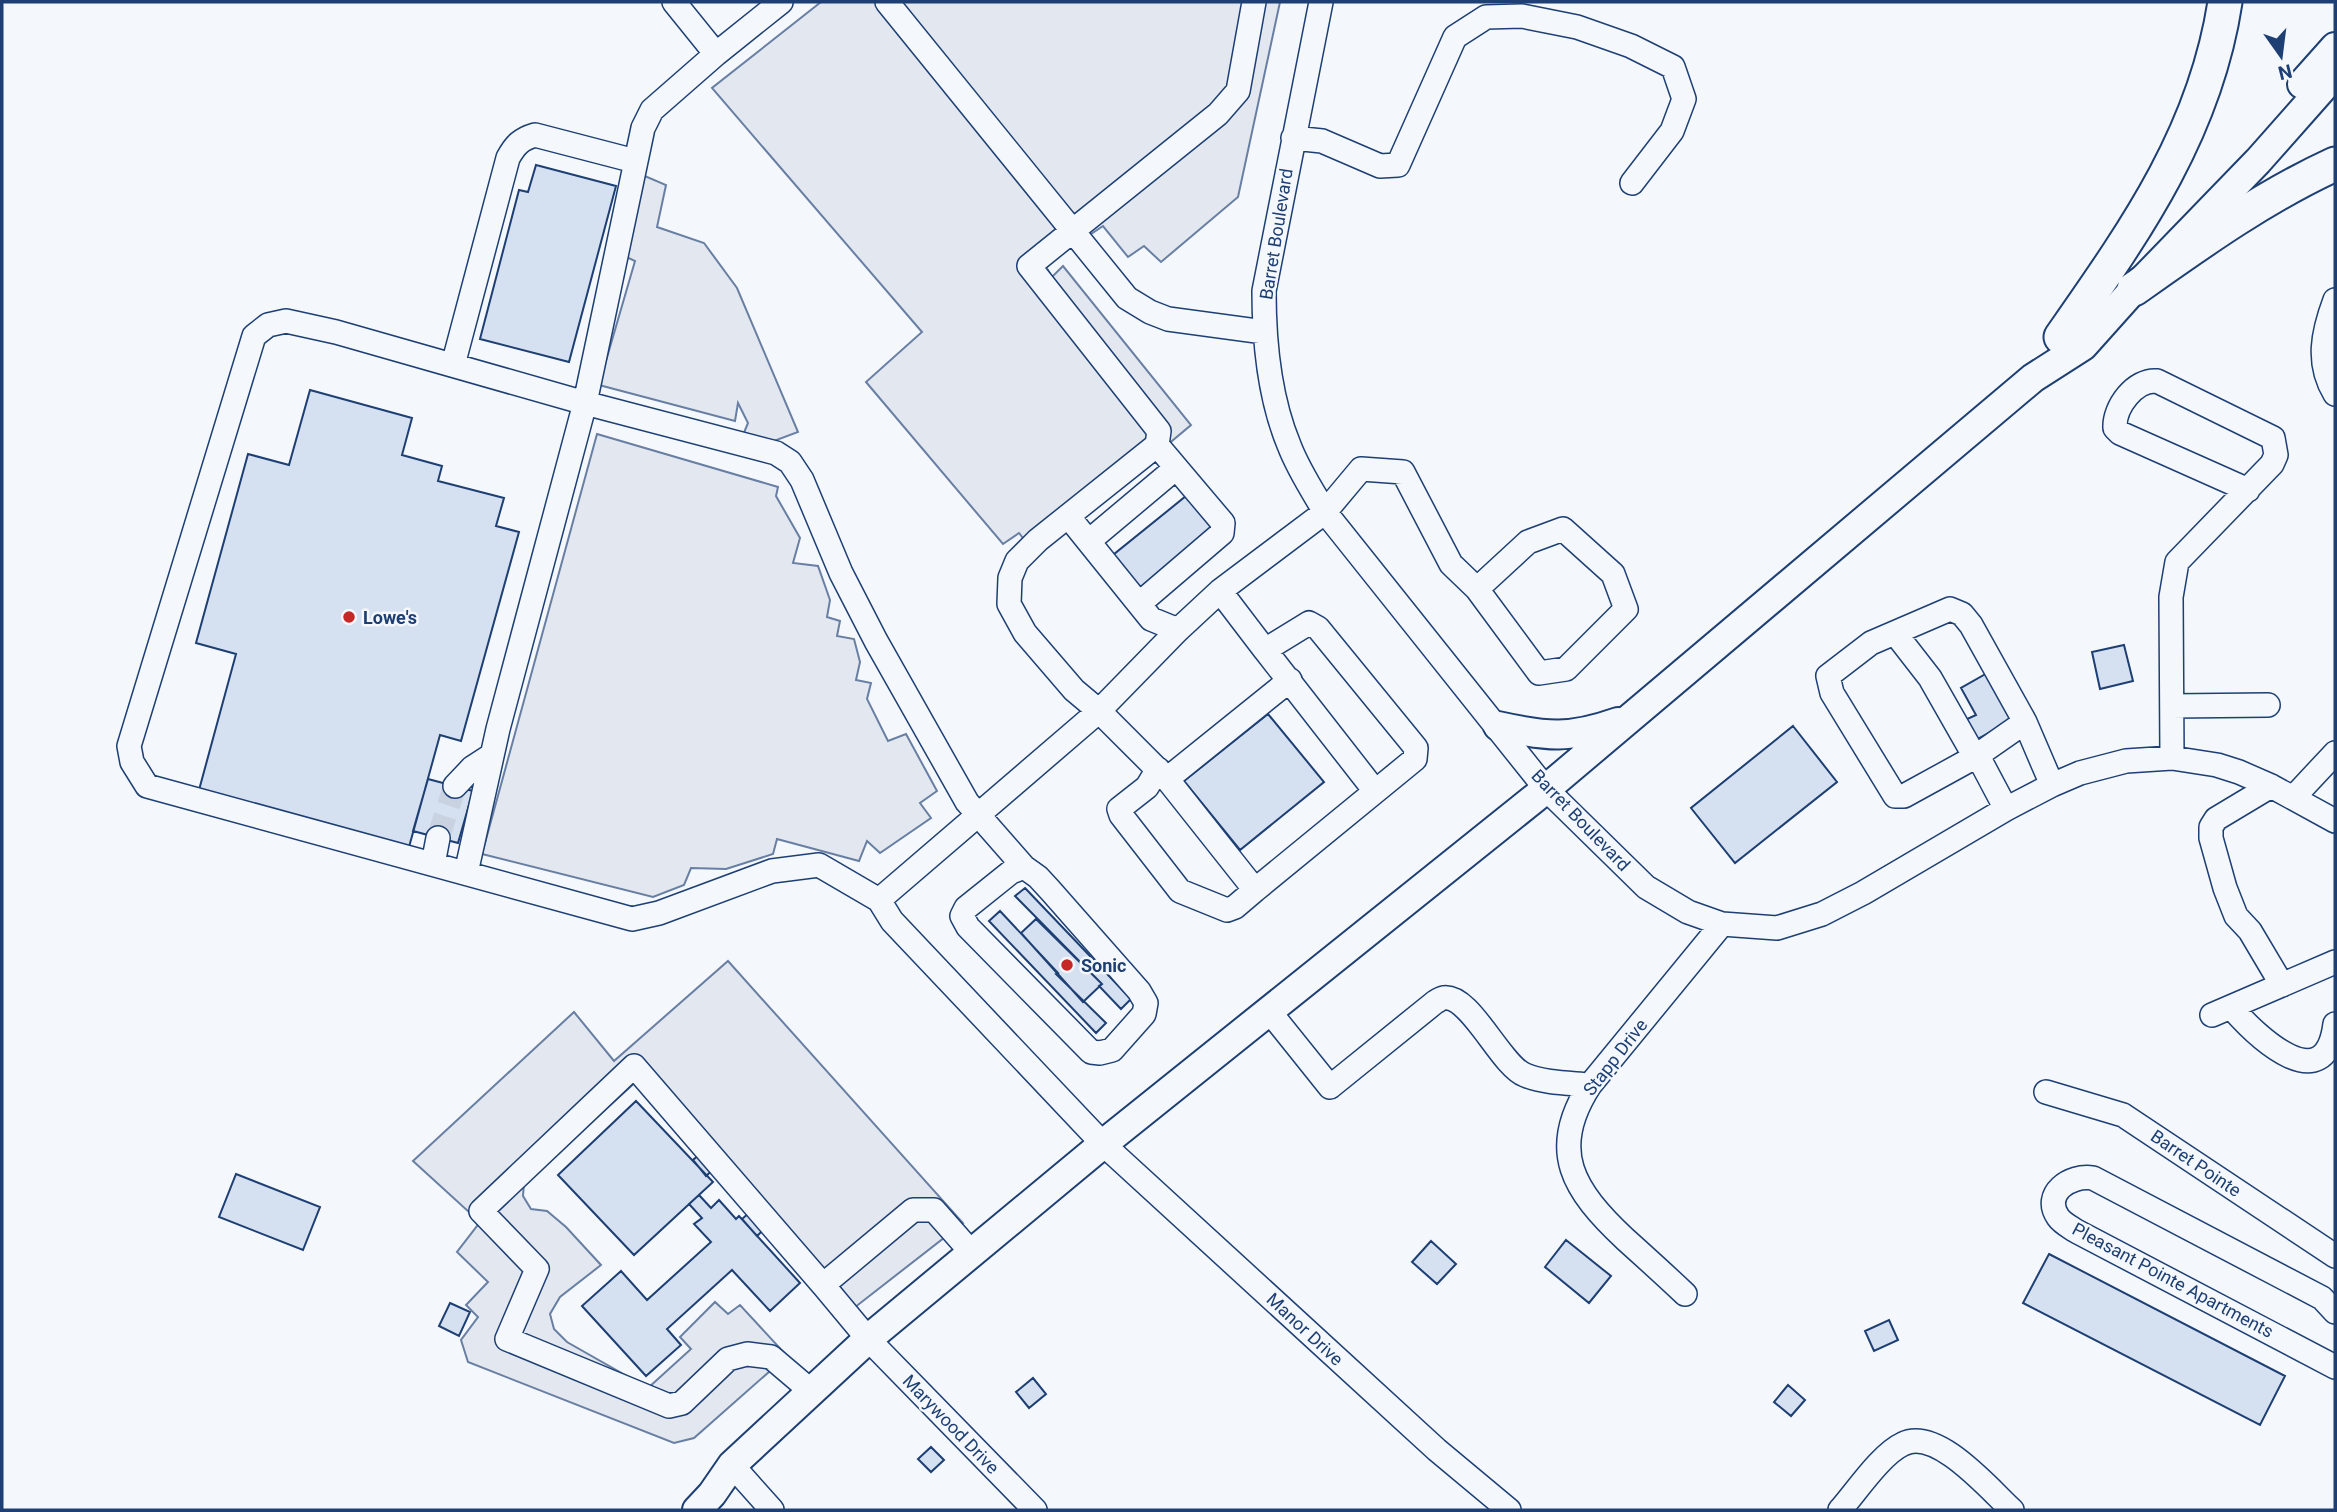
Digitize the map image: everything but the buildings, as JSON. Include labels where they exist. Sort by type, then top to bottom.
[{"type":"highway","points":[[2061,337],[2150,207],[2174,162],[2211,64],[2225,2]]},
{"type":"highway","points":[[2134,289],[2204,239],[2277,194],[2335,164]]},
{"type":"main road","points":[[2033,378],[2061,337],[2190,208],[2335,47]]},
{"type":"main road","points":[[697,1510],[732,1465],[867,1339],[1103,1144],[1546,789],[2033,378],[2083,346],[2134,289],[2258,161],[2335,74]]},
{"type":"main road","points":[[1498,726],[1540,735],[1562,736],[1597,729],[1631,717]]},
{"type":"street","points":[[674,2],[716,54]]},
{"type":"street","points":[[466,873],[492,755],[585,403],[643,128],[652,110],[781,2]]},
{"type":"street","points":[[887,2],[1127,298],[1168,319],[1264,332]]},
{"type":"street","points":[[1254,2],[1238,91],[1218,114],[1029,266],[1159,430],[1157,445],[1068,516],[1017,561],[1010,578],[1009,604],[1024,633],[1074,690],[1162,774],[1255,890]]},
{"type":"street","name":"Barret Boulevard","points":[[1321,2],[1264,291],[1264,332],[1270,379],[1282,426],[1304,477],[1325,512],[1546,789],[1646,887],[1688,912],[1722,924],[1777,928],[1822,914],[1863,893],[2052,785],[2103,766],[2149,758],[2172,758],[2217,765],[2271,786],[2335,821]]},
{"type":"street","points":[[1293,138],[1322,141],[1380,166],[1398,164],[1455,37],[1486,17],[1522,16],[1577,27],[1631,46],[1674,67],[1684,99],[1672,131],[1632,183]]},
{"type":"street","points":[[453,365],[508,158],[514,146],[535,135],[635,161]]},
{"type":"street","points":[[2335,300],[2324,328],[2322,353],[2331,368],[2335,394]]},
{"type":"street","points":[[1024,867],[1011,872],[966,908],[962,916],[968,927],[1091,1052],[1100,1054],[1112,1050],[1144,1014],[1146,1003],[1139,991],[1044,884],[1024,867],[977,816],[967,802],[876,641],[841,573],[802,480],[790,462],[776,453],[585,403],[336,332],[286,321],[268,324],[254,337],[129,746],[132,762],[147,786],[632,919],[659,913],[772,871],[819,866],[878,900],[977,816],[1099,711],[1220,591],[1325,512],[1362,469],[1403,472],[1451,564],[1477,589],[1539,673],[1566,669],[1626,609],[1614,574],[1563,529],[1528,542],[1477,589]]},
{"type":"street","points":[[2172,758],[2171,597],[2177,562],[2248,490],[2272,464],[2276,455],[2273,438],[2157,381],[2141,384],[2128,394],[2115,418],[2115,428],[2120,433],[2248,490]]},
{"type":"street","points":[[1139,604],[1222,533],[1223,523],[1157,445]]},
{"type":"street","points":[[1089,541],[1176,468]]},
{"type":"street","points":[[1068,516],[1151,619],[1178,630]]},
{"type":"street","points":[[1220,591],[1375,791]]},
{"type":"street","points":[[2025,722],[1975,757],[1904,796],[1895,796],[1832,693],[1828,676],[1871,643],[1950,609],[1962,614],[1971,625],[2025,722],[2052,785]]},
{"type":"street","points":[[1265,650],[1309,623],[1318,628],[1416,748],[1415,759],[1235,907],[1227,910],[1180,891],[1119,809],[1290,680]]},
{"type":"street","points":[[1895,633],[1930,678],[2006,809]]},
{"type":"street","points":[[2172,706],[2268,705]]},
{"type":"street","points":[[2293,798],[2335,753]]},
{"type":"street","points":[[455,786],[472,768],[492,755]]},
{"type":"street","points":[[2271,786],[2216,819],[2211,827],[2211,838],[2236,916],[2250,931],[2282,985]]},
{"type":"street","points":[[433,864],[438,838]]},
{"type":"street","name":"Manor Drive","points":[[878,900],[892,921],[1103,1144],[1437,1450],[1509,1510]]},
{"type":"street","name":"Stapp Drive","points":[[1685,1294],[1603,1218],[1581,1191],[1574,1176],[1569,1129],[1590,1085],[1722,924]]},
{"type":"street","points":[[2335,962],[2222,1011],[2297,1061],[2311,1062],[2323,1057],[2333,1043],[2335,1024]]},
{"type":"street","points":[[1269,1011],[1330,1087],[1443,998],[1452,999],[1466,1008],[1511,1065],[1523,1075],[1590,1085]]},
{"type":"street","name":"Marywood Drive","points":[[811,1391],[771,1357],[747,1354],[728,1359],[682,1403],[669,1406],[507,1339],[537,1269],[481,1211],[634,1066],[867,1339],[1035,1510]]},
{"type":"street","name":"Barret Pointe","points":[[2046,1092],[2123,1115],[2335,1256]]},
{"type":"street","name":"Pleasant Pointe Apartments","points":[[2335,1312],[2322,1298],[2093,1178],[2072,1178],[2057,1192],[2054,1205],[2057,1216],[2076,1231],[2335,1367]]},
{"type":"street","points":[[823,1285],[913,1210],[934,1209],[972,1253]]},
{"type":"street","points":[[1840,1510],[1882,1461],[1899,1446],[1916,1440],[1928,1442],[1953,1457],[2012,1510]]},
{"type":"street","points":[[732,1465],[772,1510]]},
{"type":"shaded area","points":[[821,2],[1280,2],[1238,197],[1161,262],[1144,246],[1128,257],[1103,226],[1045,265],[1052,277],[1063,266],[1191,425],[1036,555],[1019,533],[1003,544],[866,382],[922,332],[712,88]]},
{"type":"shaded area","points":[[626,168],[666,185],[657,227],[704,243],[737,288],[798,432],[766,444],[743,435],[748,423],[738,403],[735,421],[599,385],[635,261],[608,248]]},
{"type":"shaded area","points":[[597,434],[778,487],[776,496],[800,538],[793,563],[818,566],[830,600],[827,617],[840,621],[837,636],[854,639],[860,662],[856,680],[871,683],[867,699],[888,741],[906,734],[937,791],[920,803],[931,818],[880,853],[867,841],[859,861],[777,839],[773,854],[726,869],[691,868],[684,885],[653,897],[482,854]]},
{"type":"shaded area","points":[[728,961],[963,1223],[845,1315],[639,1079],[524,1183],[523,1196],[531,1209],[547,1211],[566,1227],[601,1265],[560,1297],[550,1314],[554,1329],[567,1342],[648,1388],[691,1349],[680,1337],[715,1302],[728,1314],[740,1305],[787,1356],[694,1438],[674,1443],[468,1362],[461,1340],[478,1317],[466,1305],[488,1282],[457,1252],[480,1222],[413,1161],[574,1012],[614,1061]]},
{"type":"tunnel","points":[[438,838],[455,786]]},
{"type":"place","name":"Lowe's","points":[[349,617]]},
{"type":"place","name":"Sonic","points":[[1067,965]]}]
